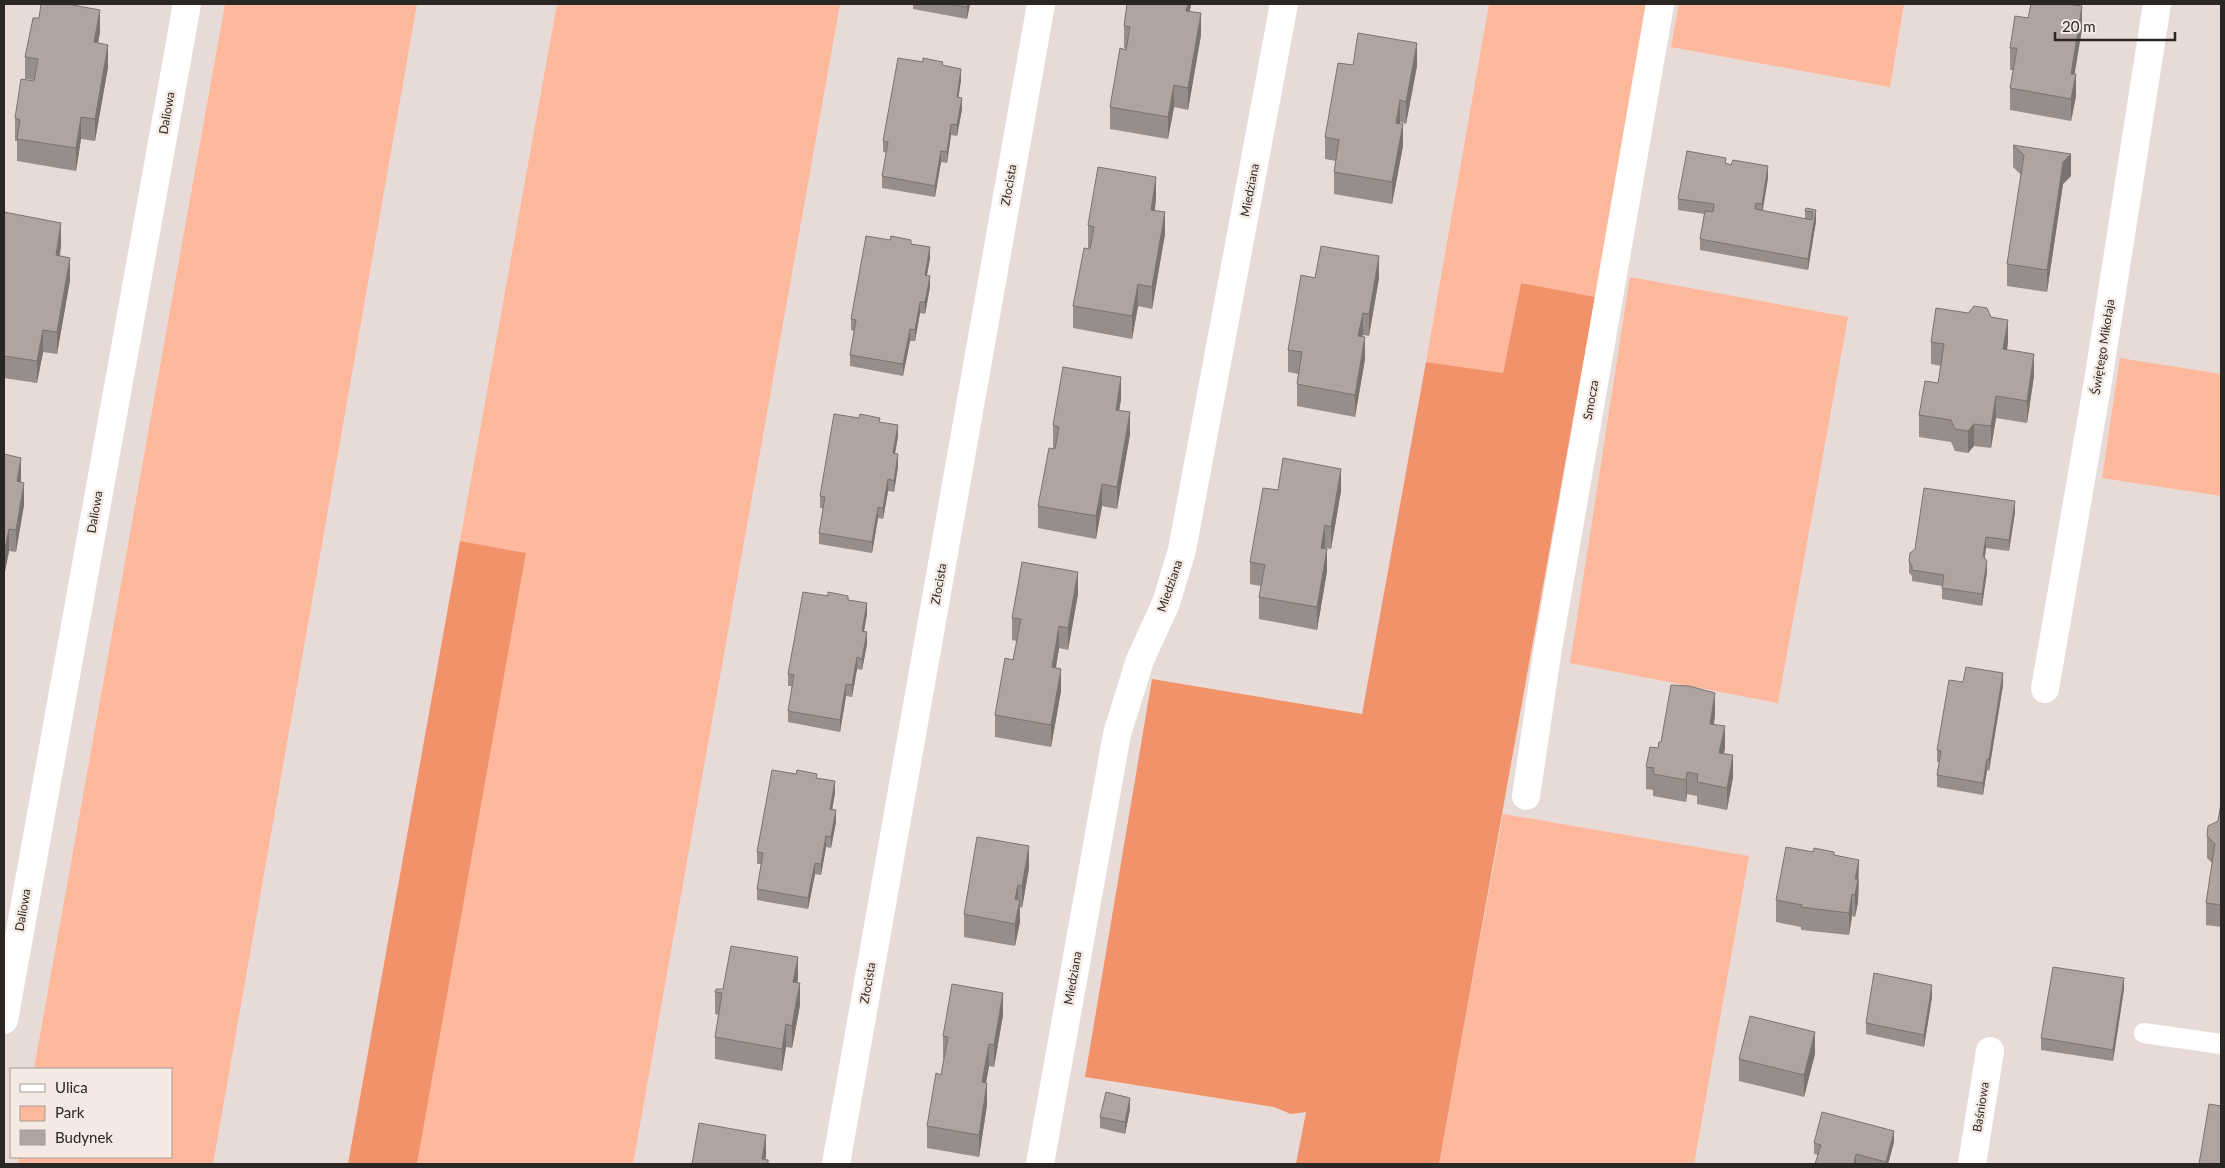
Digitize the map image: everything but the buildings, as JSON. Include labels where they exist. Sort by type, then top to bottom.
[{"type":"street","name":"Daliowa","points":[[4,1020],[186,4]]},
{"type":"street","name":"Złocista","points":[[836,1164],[1041,4]]},
{"type":"street","name":"Miedziana","points":[[1040,1164],[1117,734],[1140,660],[1166,603],[1182,550],[1284,4]]},
{"type":"street","name":"Smocza","points":[[1526,796],[1550,638],[1660,4]]},
{"type":"street","name":"Świętego Mikołaja","points":[[2045,689],[2099,375],[2156,4]]},
{"type":"street","name":"Baśniowa","points":[[1972,1164],[1990,1051]]},
{"type":"lane","points":[[2144,1033],[2221,1044]]},
{"type":"green space","points":[[225,4],[417,4],[213,1164],[17,1164],[19,1158],[172,1158],[172,1068],[34,1068]]},
{"type":"green space","points":[[557,4],[840,4],[633,1164],[417,1164],[526,553],[460,541]]},
{"type":"green space","points":[[1489,4],[1646,4],[1595,297],[1521,283],[1503,373],[1426,362]]},
{"type":"green space","points":[[1679,4],[1904,4],[1890,87],[1671,47]]},
{"type":"green space","points":[[1630,277],[1848,317],[1778,703],[1570,663]]},
{"type":"green space","points":[[2120,358],[2221,374],[2221,496],[2102,478]]},
{"type":"green space","points":[[1503,814],[1749,856],[1694,1164],[1439,1164]]},
{"type":"shaded area","points":[[1521,283],[1595,297],[1439,1164],[1296,1164],[1306,1112],[1291,1114],[1274,1107],[1085,1077],[1152,679],[1362,714],[1426,362],[1503,373]]},
{"type":"shaded area","points":[[460,541],[526,553],[417,1164],[348,1164]]}]
